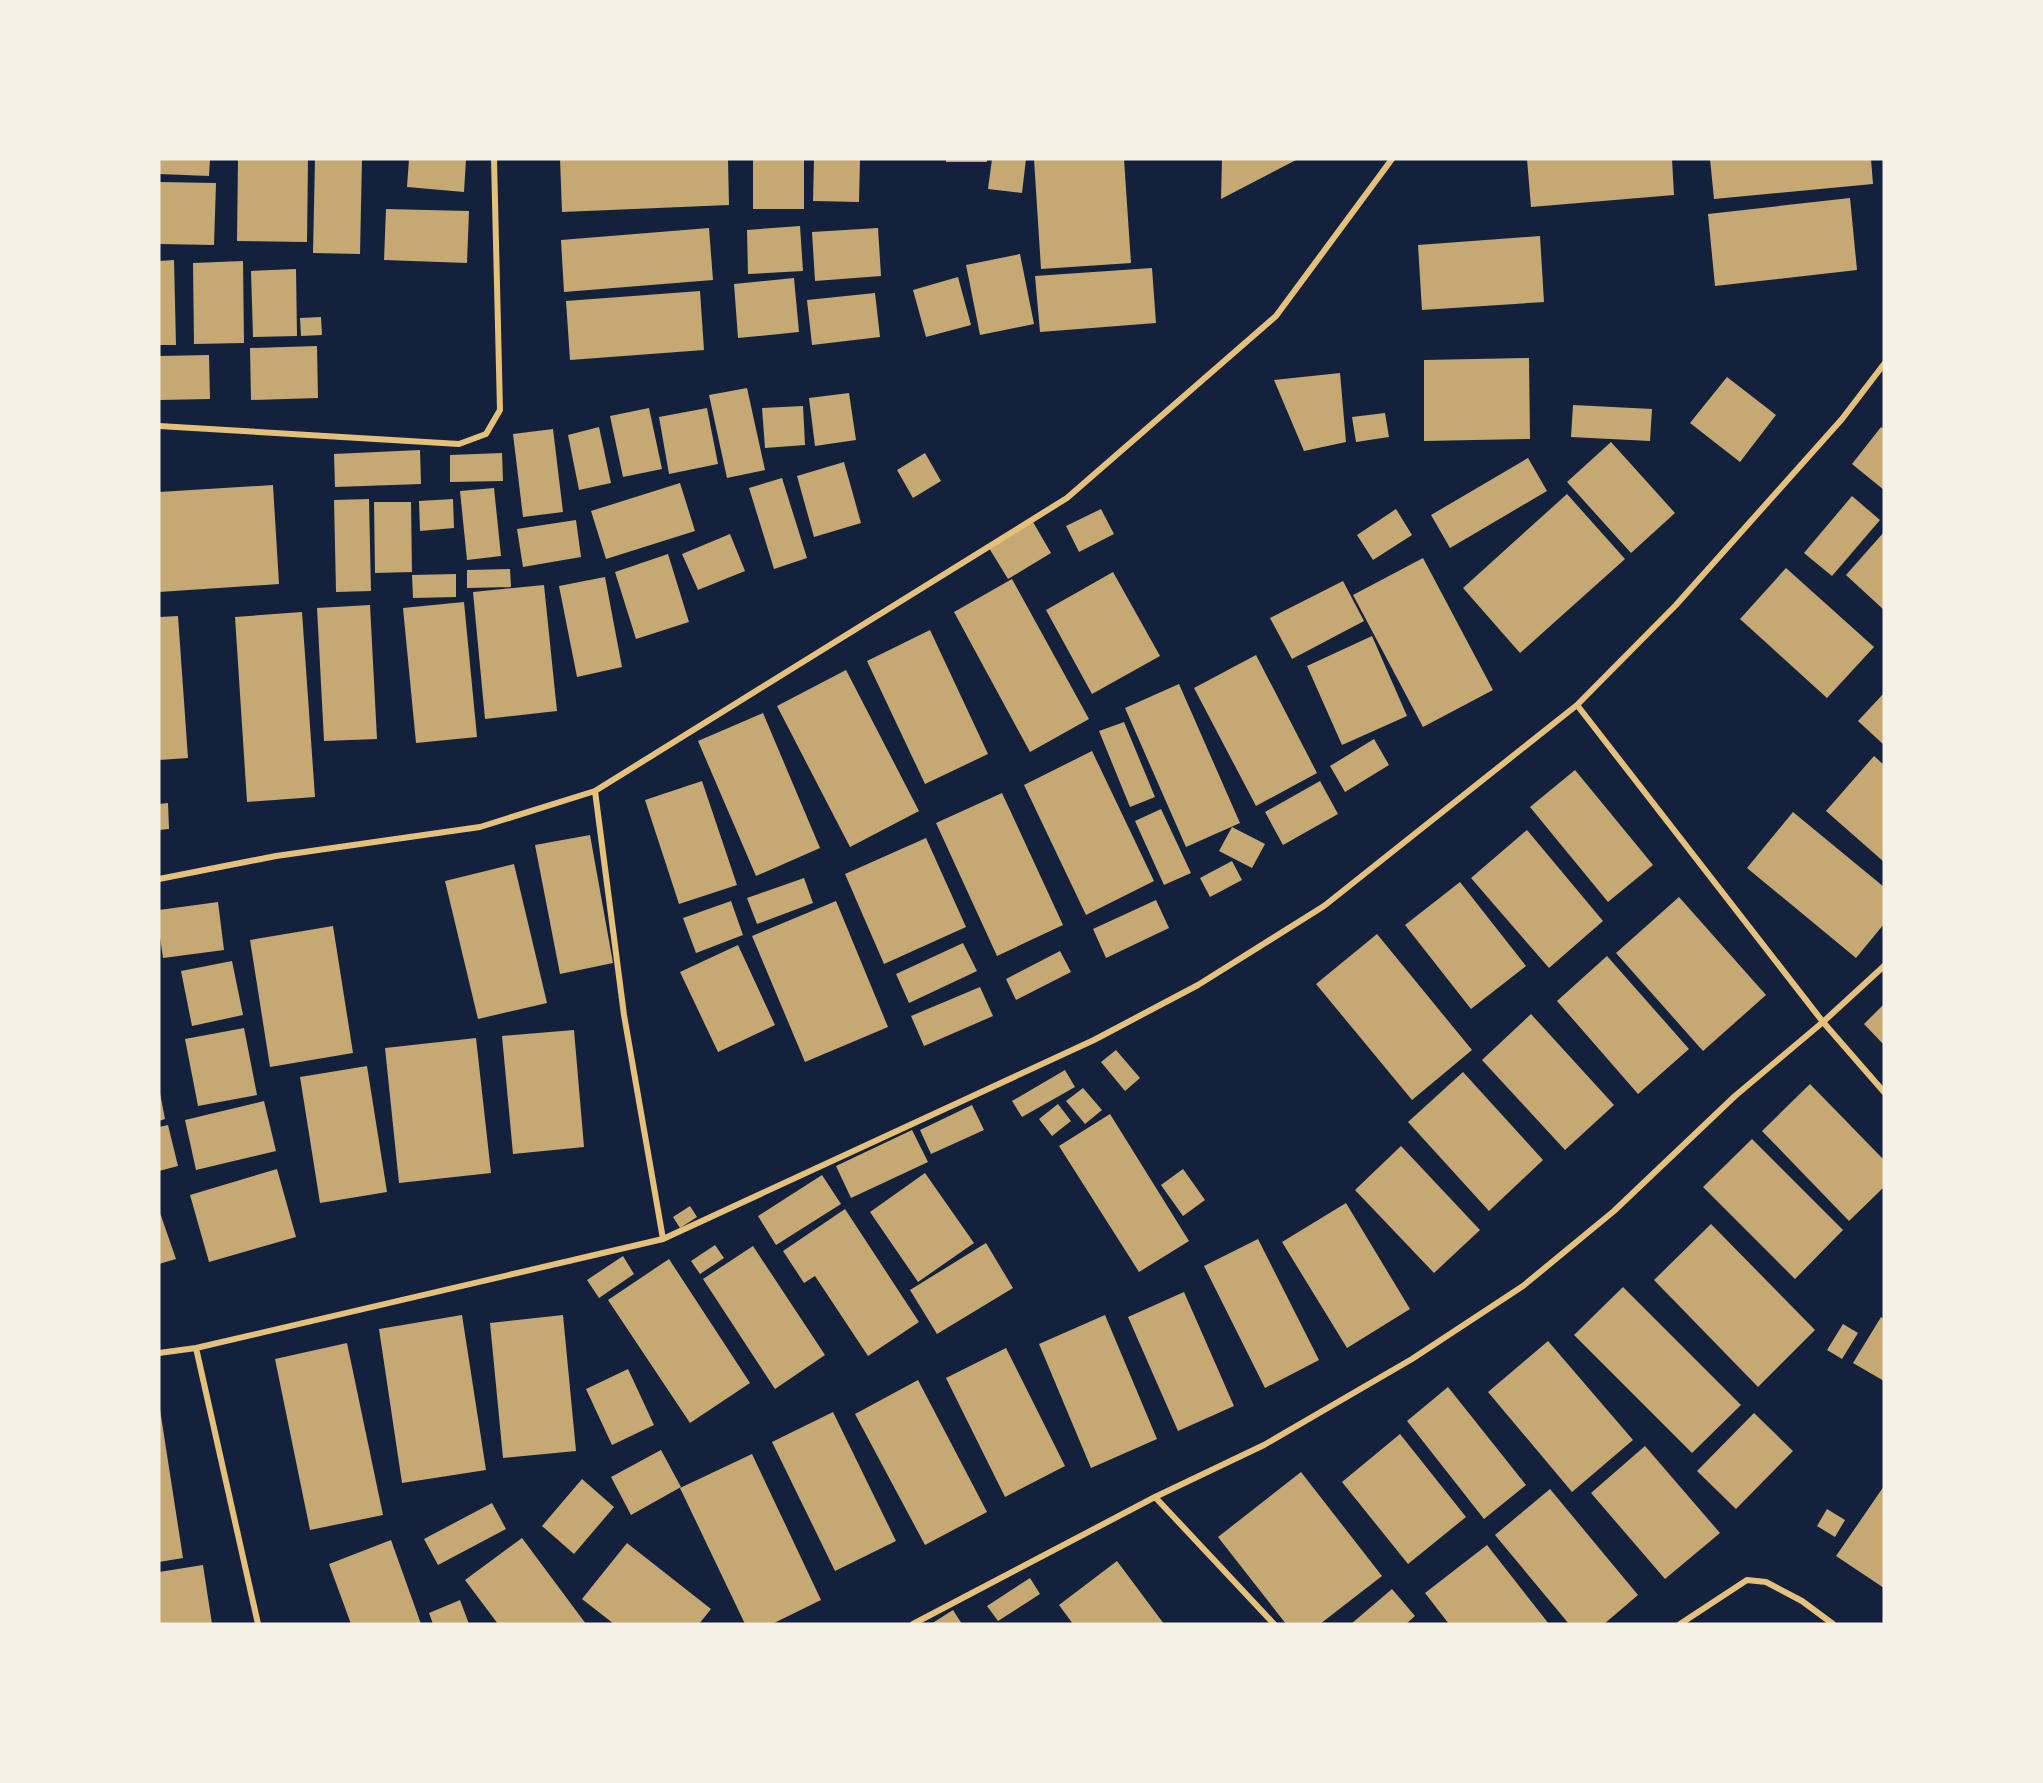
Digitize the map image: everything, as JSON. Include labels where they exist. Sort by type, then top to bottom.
[{"type":"street","points":[[159,426],[459,444],[486,434],[500,410],[494,159]]},
{"type":"street","points":[[159,879],[276,856],[480,827],[595,791],[1067,498],[1276,316],[1392,159]]},
{"type":"street","points":[[159,1353],[196,1347],[663,1239],[1094,1040],[1198,985],[1324,906],[1577,705],[1676,605],[1842,419],[1884,364]]},
{"type":"street","points":[[1577,705],[1823,1022],[1884,1092]]},
{"type":"street","points":[[595,791],[624,1015],[663,1239]]},
{"type":"street","points":[[913,1624],[1155,1497],[1264,1445],[1412,1359],[1523,1286],[1614,1211],[1735,1096],[1823,1022],[1884,966]]},
{"type":"street","points":[[196,1347],[258,1624]]},
{"type":"street","points":[[1155,1497],[1274,1624]]},
{"type":"street","points":[[1680,1624],[1747,1580],[1766,1582],[1802,1601],[1833,1624]]},
{"type":"building","points":[[159,159],[210,159],[209,176],[159,174]]},
{"type":"building","points":[[238,159],[308,159],[307,242],[237,241]]},
{"type":"building","points":[[315,159],[362,159],[360,254],[313,253]]},
{"type":"building","points":[[409,159],[466,159],[464,192],[407,187]]},
{"type":"building","points":[[560,159],[728,159],[729,205],[562,212]]},
{"type":"building","points":[[753,159],[804,159],[804,209],[753,209]]},
{"type":"building","points":[[814,159],[860,159],[859,202],[813,201]]},
{"type":"building","points":[[946,159],[987,159],[987,162],[946,162]]},
{"type":"building","points":[[992,159],[1026,159],[1022,193],[988,189]]},
{"type":"building","points":[[1034,159],[1124,159],[1131,263],[1041,269]]},
{"type":"building","points":[[1222,159],[1298,159],[1221,199]]},
{"type":"building","points":[[1527,159],[1672,159],[1674,195],[1531,207]]},
{"type":"building","points":[[1710,159],[1871,159],[1873,184],[1714,199]]},
{"type":"building","points":[[159,182],[216,183],[214,245],[159,244]]},
{"type":"building","points":[[1850,198],[1857,270],[1715,286],[1708,214]]},
{"type":"building","points":[[386,209],[469,211],[467,263],[384,260]]},
{"type":"building","points":[[800,226],[803,271],[748,274],[747,230]]},
{"type":"building","points":[[709,228],[713,280],[564,292],[561,240]]},
{"type":"building","points":[[878,228],[881,276],[815,281],[812,232]]},
{"type":"building","points":[[1540,236],[1544,302],[1422,310],[1418,245]]},
{"type":"building","points":[[1020,254],[1034,324],[980,335],[966,265]]},
{"type":"building","points":[[174,260],[176,345],[159,345],[159,261]]},
{"type":"building","points":[[243,261],[244,343],[194,344],[193,263]]},
{"type":"building","points":[[1152,268],[1156,323],[1040,332],[1035,276]]},
{"type":"building","points":[[296,269],[297,336],[253,337],[251,271]]},
{"type":"building","points":[[958,277],[971,325],[926,337],[913,290]]},
{"type":"building","points":[[794,278],[799,332],[738,338],[734,284]]},
{"type":"building","points":[[700,291],[704,350],[570,360],[566,301]]},
{"type":"building","points":[[875,293],[880,337],[812,345],[807,300]]},
{"type":"building","points":[[321,317],[322,335],[301,336],[300,318]]},
{"type":"building","points":[[317,346],[318,398],[251,400],[250,348]]},
{"type":"building","points":[[209,355],[210,399],[159,400],[159,356]]},
{"type":"building","points":[[1529,358],[1530,439],[1424,441],[1424,360]]},
{"type":"building","points":[[1340,373],[1346,442],[1304,451],[1274,380]]},
{"type":"building","points":[[1727,377],[1776,415],[1740,462],[1690,423]]},
{"type":"building","points":[[747,388],[765,470],[727,478],[709,395]]},
{"type":"building","points":[[849,393],[856,440],[815,446],[809,398]]},
{"type":"building","points":[[1573,405],[1652,409],[1650,441],[1571,437]]},
{"type":"building","points":[[803,406],[805,445],[765,448],[762,408]]},
{"type":"building","points":[[649,408],[662,469],[623,477],[610,416]]},
{"type":"building","points":[[707,408],[718,464],[669,474],[659,417]]},
{"type":"building","points":[[1385,413],[1389,437],[1356,442],[1352,417]]},
{"type":"building","points":[[599,427],[611,483],[579,490],[568,435]]},
{"type":"building","points":[[1881,427],[1884,429],[1884,490],[1852,464]]},
{"type":"building","points":[[553,429],[563,512],[523,517],[513,434]]},
{"type":"building","points":[[1611,442],[1675,513],[1631,553],[1567,482]]},
{"type":"building","points":[[420,450],[421,484],[335,487],[334,454]]},
{"type":"building","points":[[502,453],[503,481],[450,482],[450,455]]},
{"type":"building","points":[[925,453],[941,481],[913,498],[897,470]]},
{"type":"building","points":[[1528,458],[1547,491],[1450,548],[1431,515]]},
{"type":"building","points":[[844,462],[861,523],[814,537],[797,476]]},
{"type":"building","points":[[782,478],[807,558],[774,569],[749,488]]},
{"type":"building","points":[[680,483],[695,531],[606,559],[591,511]]},
{"type":"building","points":[[273,485],[279,584],[159,592],[159,492]]},
{"type":"building","points":[[494,488],[501,556],[467,560],[460,491]]},
{"type":"building","points":[[1567,494],[1625,559],[1520,653],[1463,588]]},
{"type":"building","points":[[1852,496],[1880,520],[1832,576],[1804,553]]},
{"type":"building","points":[[369,499],[371,591],[336,592],[334,500]]},
{"type":"building","points":[[453,499],[454,528],[420,531],[419,501]]},
{"type":"building","points":[[374,502],[411,502],[412,572],[375,573]]},
{"type":"building","points":[[1101,509],[1114,534],[1079,552],[1066,526]]},
{"type":"building","points":[[1396,509],[1412,535],[1373,560],[1357,535]]},
{"type":"building","points":[[576,520],[581,557],[523,567],[517,529]]},
{"type":"building","points":[[1033,522],[1051,553],[1008,579],[989,548]]},
{"type":"building","points":[[1884,532],[1884,610],[1846,575]]},
{"type":"building","points":[[730,534],[745,571],[698,590],[682,554]]},
{"type":"building","points":[[668,554],[689,622],[636,639],[615,572]]},
{"type":"building","points":[[1423,558],[1493,690],[1423,727],[1353,595]]},
{"type":"building","points":[[1786,568],[1874,647],[1827,698],[1740,619]]},
{"type":"building","points":[[510,569],[511,587],[467,588],[467,570]]},
{"type":"building","points":[[1113,572],[1160,656],[1092,694],[1046,610]]},
{"type":"building","points":[[456,574],[456,597],[413,598],[412,575]]},
{"type":"building","points":[[605,577],[622,667],[577,677],[559,586]]},
{"type":"building","points":[[1012,579],[1089,719],[1030,752],[954,612]]},
{"type":"building","points":[[1343,581],[1364,621],[1292,659],[1270,618]]},
{"type":"building","points":[[544,585],[557,711],[485,719],[473,592]]},
{"type":"building","points":[[464,602],[477,737],[416,743],[403,608]]},
{"type":"building","points":[[370,605],[377,739],[324,741],[317,608]]},
{"type":"building","points":[[302,612],[315,797],[247,802],[235,617]]},
{"type":"building","points":[[178,616],[188,758],[159,760],[159,617]]},
{"type":"building","points":[[930,630],[988,754],[925,784],[867,661]]},
{"type":"building","points":[[1372,636],[1407,716],[1342,745],[1307,666]]},
{"type":"building","points":[[1256,655],[1317,773],[1256,806],[1194,688]]},
{"type":"building","points":[[846,670],[919,811],[850,847],[777,706]]},
{"type":"building","points":[[1179,684],[1240,823],[1186,847],[1125,708]]},
{"type":"building","points":[[1884,693],[1884,745],[1858,721]]},
{"type":"building","points":[[763,713],[820,848],[756,876],[698,741]]},
{"type":"building","points":[[1124,722],[1155,797],[1130,807],[1099,731]]},
{"type":"building","points":[[1374,739],[1389,765],[1345,792],[1330,766]]},
{"type":"building","points":[[1092,751],[1154,881],[1086,915],[1024,785]]},
{"type":"building","points":[[1874,756],[1884,765],[1884,862],[1826,811]]},
{"type":"building","points":[[1575,770],[1653,865],[1608,902],[1530,807]]},
{"type":"building","points":[[702,781],[737,885],[679,904],[645,800]]},
{"type":"building","points":[[1320,781],[1338,814],[1283,845],[1265,812]]},
{"type":"building","points":[[1002,793],[1063,925],[997,956],[936,823]]},
{"type":"building","points":[[168,803],[169,829],[159,830],[159,804]]},
{"type":"building","points":[[1161,809],[1191,873],[1164,885],[1135,821]]},
{"type":"building","points":[[1793,812],[1884,887],[1884,924],[1856,958],[1747,868]]},
{"type":"building","points":[[1232,827],[1265,844],[1252,868],[1219,851]]},
{"type":"building","points":[[1527,830],[1603,921],[1549,968],[1471,878]]},
{"type":"building","points":[[590,835],[613,963],[560,974],[535,845]]},
{"type":"building","points":[[926,838],[966,927],[884,964],[845,874]]},
{"type":"building","points":[[1232,861],[1242,880],[1210,897],[1200,878]]},
{"type":"building","points":[[514,864],[547,1003],[478,1019],[445,881]]},
{"type":"building","points":[[804,878],[813,903],[757,924],[747,898]]},
{"type":"building","points":[[1460,882],[1526,966],[1471,1009],[1405,925]]},
{"type":"building","points":[[1679,897],[1766,995],[1703,1051],[1616,953]]},
{"type":"building","points":[[1156,900],[1169,928],[1106,958],[1093,929]]},
{"type":"building","points":[[731,901],[743,935],[696,953],[683,918]]},
{"type":"building","points":[[836,901],[888,1027],[805,1062],[752,936]]},
{"type":"building","points":[[218,902],[224,950],[163,958],[159,910]]},
{"type":"building","points":[[333,926],[353,1053],[270,1067],[250,940]]},
{"type":"building","points":[[1377,934],[1472,1050],[1412,1100],[1316,984]]},
{"type":"building","points":[[963,943],[977,971],[909,1003],[896,974]]},
{"type":"building","points":[[738,945],[775,1025],[718,1052],[680,972]]},
{"type":"building","points":[[1060,951],[1071,972],[1016,1000],[1006,979]]},
{"type":"building","points":[[1607,956],[1689,1049],[1638,1094],[1557,1001]]},
{"type":"building","points":[[232,961],[243,1015],[192,1026],[181,971]]},
{"type":"building","points":[[980,987],[993,1016],[924,1046],[911,1016]]},
{"type":"building","points":[[1884,1004],[1884,1045],[1864,1024]]},
{"type":"building","points":[[1531,1014],[1614,1105],[1565,1150],[1482,1060]]},
{"type":"building","points":[[244,1028],[257,1095],[198,1106],[185,1039]]},
{"type":"building","points":[[574,1030],[584,1147],[513,1154],[502,1036]]},
{"type":"building","points":[[476,1038],[491,1173],[399,1183],[385,1048]]},
{"type":"building","points":[[1116,1050],[1140,1078],[1125,1091],[1101,1062]]},
{"type":"building","points":[[367,1066],[387,1192],[320,1203],[300,1077]]},
{"type":"building","points":[[1065,1070],[1075,1087],[1022,1117],[1012,1101]]},
{"type":"building","points":[[1463,1072],[1543,1160],[1489,1211],[1408,1122]]},
{"type":"building","points":[[1810,1084],[1884,1160],[1884,1187],[1849,1221],[1762,1131]]},
{"type":"building","points":[[159,1088],[165,1119],[159,1121]]},
{"type":"building","points":[[1083,1088],[1102,1110],[1085,1124],[1066,1101]]},
{"type":"building","points":[[264,1101],[276,1151],[196,1170],[185,1120]]},
{"type":"building","points":[[1058,1104],[1071,1121],[1052,1136],[1039,1119]]},
{"type":"building","points":[[972,1105],[984,1130],[931,1154],[920,1130]]},
{"type":"building","points":[[1110,1114],[1189,1241],[1139,1272],[1059,1146]]},
{"type":"building","points":[[168,1125],[178,1166],[159,1171],[159,1127]]},
{"type":"building","points":[[912,1130],[928,1162],[851,1198],[836,1166]]},
{"type":"building","points":[[1752,1139],[1843,1230],[1795,1279],[1703,1187]]},
{"type":"building","points":[[1401,1146],[1480,1230],[1434,1273],[1355,1190]]},
{"type":"building","points":[[277,1169],[296,1237],[209,1262],[190,1195]]},
{"type":"building","points":[[1183,1169],[1205,1200],[1183,1216],[1161,1185]]},
{"type":"building","points":[[925,1173],[974,1243],[918,1282],[870,1212]]},
{"type":"building","points":[[822,1175],[841,1204],[776,1245],[758,1216]]},
{"type":"building","points":[[1346,1203],[1410,1309],[1347,1348],[1282,1242]]},
{"type":"building","points":[[690,1206],[697,1217],[680,1228],[673,1217]]},
{"type":"building","points":[[845,1209],[919,1322],[868,1356],[815,1276],[804,1283],[783,1251]]},
{"type":"building","points":[[159,1210],[176,1259],[159,1264]]},
{"type":"building","points":[[1711,1224],[1815,1330],[1758,1387],[1654,1280]]},
{"type":"building","points":[[1258,1239],[1319,1360],[1265,1388],[1204,1266]]},
{"type":"building","points":[[986,1243],[1013,1288],[937,1334],[910,1290]]},
{"type":"building","points":[[715,1245],[724,1258],[700,1274],[691,1261]]},
{"type":"building","points":[[753,1246],[825,1355],[775,1389],[703,1279]]},
{"type":"building","points":[[623,1256],[634,1274],[599,1298],[587,1280]]},
{"type":"building","points":[[669,1259],[750,1383],[690,1423],[608,1300]]},
{"type":"building","points":[[1623,1287],[1741,1405],[1692,1453],[1574,1335]]},
{"type":"building","points":[[1184,1292],[1234,1406],[1178,1431],[1128,1317]]},
{"type":"building","points":[[462,1315],[486,1470],[402,1483],[379,1329]]},
{"type":"building","points":[[563,1315],[576,1451],[503,1458],[490,1323]]},
{"type":"building","points":[[1105,1315],[1157,1439],[1091,1468],[1039,1344]]},
{"type":"building","points":[[1881,1317],[1884,1319],[1884,1381],[1853,1363]]},
{"type":"building","points":[[1843,1324],[1858,1333],[1842,1359],[1827,1350]]},
{"type":"building","points":[[1548,1341],[1633,1440],[1572,1492],[1488,1392]]},
{"type":"building","points":[[347,1343],[383,1515],[310,1530],[275,1359]]},
{"type":"building","points":[[1006,1348],[1065,1466],[1005,1497],[946,1378]]},
{"type":"building","points":[[628,1369],[654,1425],[612,1445],[586,1389]]},
{"type":"building","points":[[918,1380],[987,1512],[925,1545],[855,1414]]},
{"type":"building","points":[[1448,1387],[1526,1485],[1484,1519],[1407,1421]]},
{"type":"building","points":[[159,1403],[183,1558],[159,1562]]},
{"type":"building","points":[[833,1412],[896,1541],[835,1571],[772,1442]]},
{"type":"building","points":[[1754,1413],[1793,1451],[1736,1509],[1697,1471]]},
{"type":"building","points":[[1400,1434],[1466,1517],[1408,1564],[1342,1482]]},
{"type":"building","points":[[1645,1446],[1720,1533],[1665,1579],[1591,1493]]},
{"type":"building","points":[[661,1450],[681,1487],[631,1515],[611,1477]]},
{"type":"building","points":[[752,1454],[821,1600],[772,1624],[745,1624],[680,1488]]},
{"type":"building","points":[[1301,1472],[1382,1576],[1320,1624],[1286,1624],[1218,1537]]},
{"type":"building","points":[[582,1479],[614,1507],[574,1554],[542,1526]]},
{"type":"building","points":[[1884,1486],[1884,1588],[1836,1556]]},
{"type":"building","points":[[1550,1489],[1638,1595],[1604,1624],[1569,1624],[1495,1535]]},
{"type":"building","points":[[492,1503],[506,1529],[438,1565],[424,1539]]},
{"type":"building","points":[[1827,1509],[1845,1520],[1835,1537],[1817,1526]]},
{"type":"building","points":[[522,1538],[586,1624],[498,1624],[465,1580]]},
{"type":"building","points":[[391,1540],[421,1624],[351,1624],[329,1564]]},
{"type":"building","points":[[627,1543],[711,1609],[699,1624],[614,1624],[582,1599]]},
{"type":"building","points":[[1487,1545],[1549,1624],[1449,1624],[1425,1593]]},
{"type":"building","points":[[1117,1561],[1164,1624],[1073,1624],[1059,1605]]},
{"type":"building","points":[[203,1565],[212,1624],[159,1624],[159,1572]]},
{"type":"building","points":[[1030,1578],[1040,1594],[998,1621],[987,1606]]},
{"type":"building","points":[[1392,1589],[1415,1616],[1406,1624],[1351,1624]]},
{"type":"building","points":[[460,1600],[469,1624],[433,1624],[429,1613]]},
{"type":"building","points":[[953,1610],[962,1624],[931,1624]]}]
